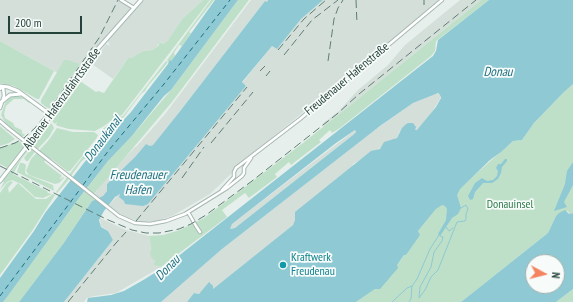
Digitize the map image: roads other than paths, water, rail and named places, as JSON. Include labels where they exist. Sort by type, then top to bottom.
[{"type":"main road","name":"Alberner Hafenzufahrtsstraße","points":[[0,181],[51,114],[95,52],[141,0]]},
{"type":"main road","points":[[1,87],[14,89],[51,114]]},
{"type":"main road","points":[[2,102],[14,94],[22,94]]},
{"type":"street","points":[[121,0],[134,8]]},
{"type":"street","name":"Freudenauer Hafenstraße","points":[[222,190],[235,175],[235,170],[300,119],[442,0]]},
{"type":"street","points":[[0,108],[4,96],[1,87]]},
{"type":"street","points":[[0,118],[2,122]]},
{"type":"street","name":"Freudenauer Hafenstraße","points":[[2,122],[118,216],[135,223],[150,224],[166,221],[188,212],[227,188],[243,175],[244,168],[252,157]]},
{"type":"street","points":[[239,168],[244,171]]},
{"type":"street","points":[[235,175],[239,177]]},
{"type":"street","points":[[188,212],[200,232]]},
{"type":"water","name":"Donaukanal","points":[[215,0],[238,0],[171,90],[164,96],[131,137],[108,161],[79,198],[7,297],[3,302],[0,302],[0,278],[34,231],[45,213],[87,159],[131,112],[169,61],[171,61],[175,56]]},
{"type":"water","name":"Freudenauer Hafen","points":[[268,0],[323,0],[301,19],[277,49],[272,46],[242,82],[246,86],[148,204],[143,206],[125,204],[119,197],[120,194],[115,197],[99,220],[101,227],[108,231],[113,240],[64,302],[19,302],[63,244],[92,201],[103,196],[107,191],[107,184],[146,144],[150,146],[153,145],[265,1],[267,2]]},
{"type":"water","name":"Donau","points":[[489,0],[573,0],[573,84],[534,123],[522,140],[513,141],[490,160],[460,189],[457,195],[461,208],[440,236],[438,234],[446,220],[447,209],[442,205],[436,209],[418,231],[420,235],[397,265],[398,268],[380,289],[375,289],[356,302],[187,302],[194,293],[199,294],[209,282],[213,286],[213,289],[293,225],[295,220],[295,212],[371,151],[380,149],[384,142],[397,138],[405,125],[408,123],[413,123],[416,127],[415,130],[417,130],[436,107],[441,98],[440,95],[438,93],[413,103],[380,126],[222,249],[161,302],[87,302],[88,298],[111,295],[124,291],[167,265],[433,56],[436,51],[438,40]],"holes":[[[355,130],[356,132],[235,228],[230,229],[232,224],[336,143]]]},
{"type":"water","points":[[505,159],[507,159],[507,161],[502,167],[498,179],[492,183],[483,183],[475,192],[473,199],[470,200],[468,196],[475,183],[482,178],[487,181],[493,180],[497,176],[498,171],[496,168],[498,164],[501,164]]},
{"type":"water","points":[[573,162],[573,185],[564,202],[567,207],[554,211],[565,184],[567,171]]},
{"type":"water","points":[[565,210],[569,214],[573,213],[573,289],[556,302],[461,302],[548,233],[556,216]]},
{"type":"waterway","points":[[440,236],[443,237],[442,241],[434,252],[431,267],[420,287],[419,298],[425,290],[431,277],[438,270],[457,222],[465,221],[466,219],[468,209],[466,205],[461,208]]},
{"type":"waterway","points":[[446,227],[449,231],[453,228]]},
{"type":"waterway","points":[[409,302],[411,299],[412,286],[417,279],[430,249],[439,235]]},
{"type":"waterway","points":[[392,302],[407,288],[412,286]]},
{"type":"railway","points":[[0,148],[24,138],[35,128],[48,112],[99,38],[118,0]]},
{"type":"railway","points":[[278,50],[304,19],[326,0]]},
{"type":"railway","points":[[284,55],[312,20],[338,0]]},
{"type":"railway","points":[[328,61],[334,19],[343,0]]},
{"type":"railway","points":[[356,0],[357,24]]},
{"type":"railway","points":[[424,0],[424,5]]},
{"type":"railway","points":[[0,166],[106,219],[132,230],[146,233],[159,233],[179,229],[206,215],[252,181],[337,114],[359,94],[476,0]]},
{"type":"railway","points":[[260,71],[265,66]]},
{"type":"railway","points":[[266,76],[270,71]]},
{"type":"railway","points":[[136,221],[247,87]]},
{"type":"railway","points":[[211,143],[253,92]]},
{"type":"railway","points":[[182,178],[204,147]]},
{"type":"railway","points":[[68,302],[126,232]]},
{"type":"place","name":"Kraftwerk Freudenau","points":[[283,265]]},
{"type":"park label","name":"Donauinsel","points":[[510,205]]}]
